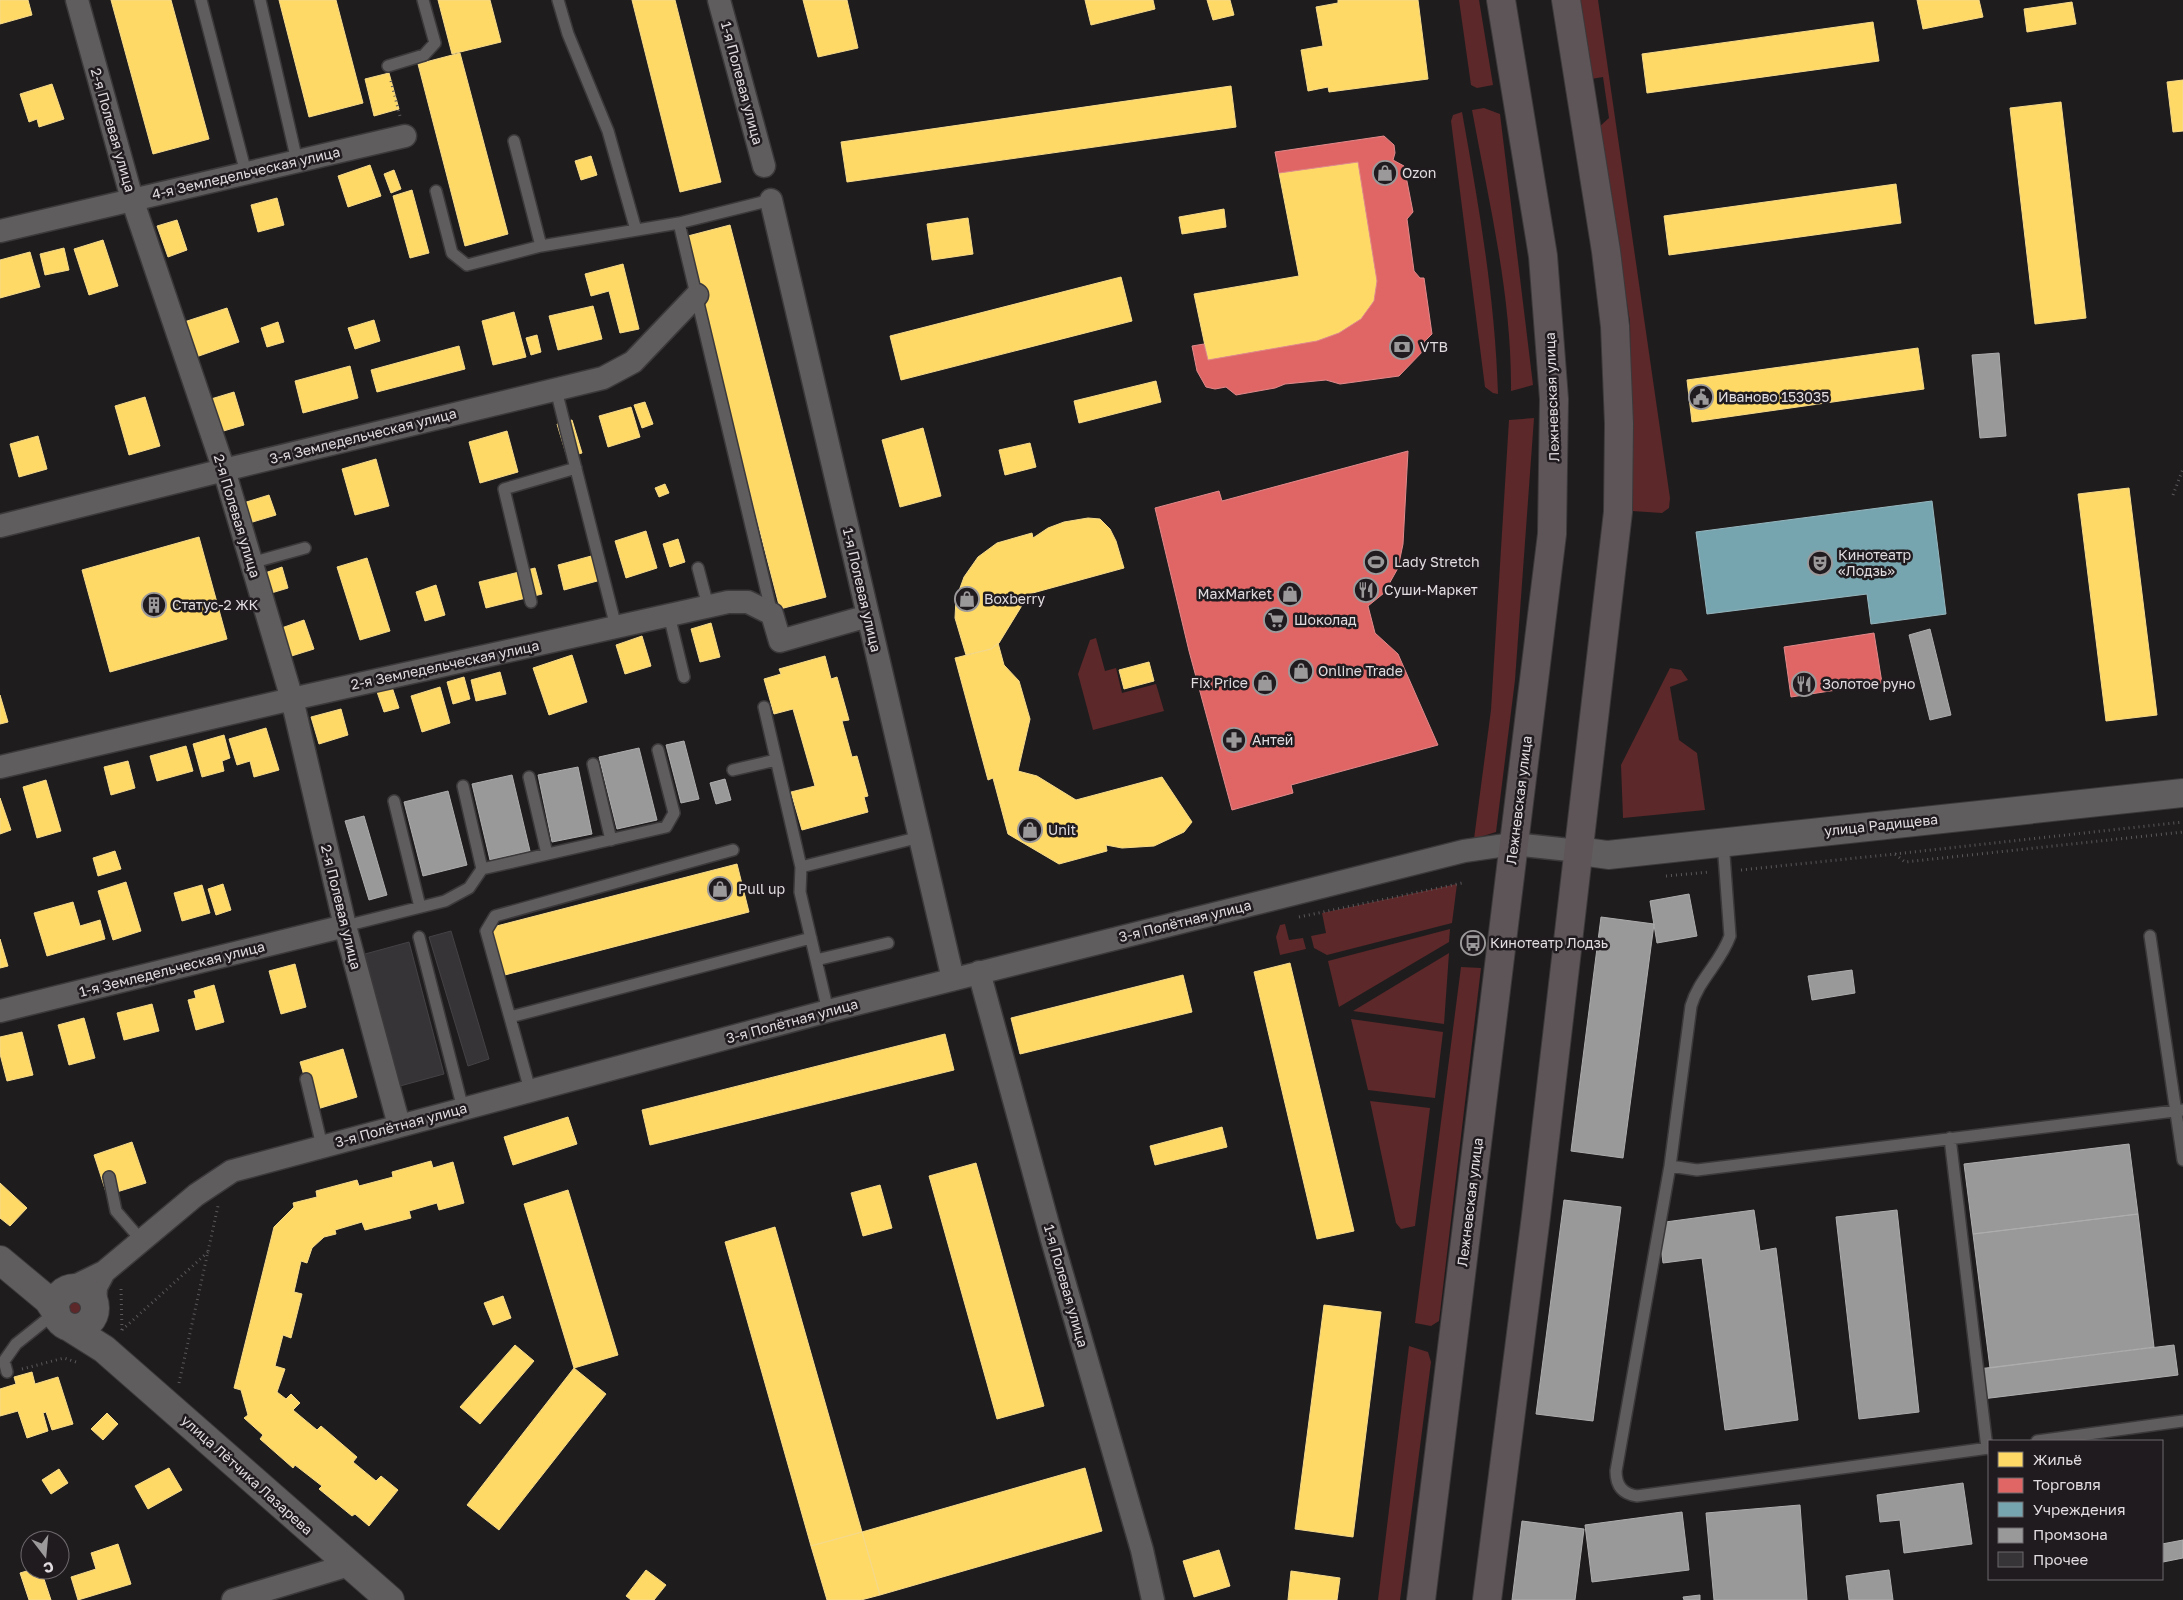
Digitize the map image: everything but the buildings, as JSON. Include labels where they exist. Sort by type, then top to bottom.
[{"type":"highway","name":"Лежневская улица","points":[[1421,1600],[1552,534],[1554,400],[1543,256],[1501,0]]},
{"type":"highway","points":[[1487,1600],[1579,851],[1618,512],[1619,424],[1615,326],[1606,251],[1566,0]]},
{"type":"street","name":"2-я Полевая улица","points":[[77,0],[132,199],[224,470],[292,699],[345,926],[399,1125]]},
{"type":"street","name":"1-я Полевая улица","points":[[719,0],[764,166]]},
{"type":"street","name":"4-я Земледельческая улица","points":[[0,231],[405,136]]},
{"type":"street","name":"1-я Полевая улица","points":[[771,200],[953,979]]},
{"type":"street","name":"3-я Земледельческая улица","points":[[0,526],[603,378],[634,362],[697,295]]},
{"type":"street","name":"2-я Земледельческая улица","points":[[0,767],[292,699],[728,602],[748,602],[772,614]]},
{"type":"street","points":[[772,614],[780,641],[868,616]]},
{"type":"street","name":"улица Радищева","points":[[1579,851],[1608,854],[2183,793]]},
{"type":"street","name":"3-я Полётная улица","points":[[95,1308],[96,1287],[113,1279],[142,1240],[196,1195],[232,1171],[828,1011],[1455,854],[1514,844],[1579,851]]},
{"type":"street","name":"1-я Земледельческая улица","points":[[0,1011],[345,926]]},
{"type":"street","name":"1-я Полевая улица","points":[[979,972],[1069,1298],[1142,1550],[1153,1600]]},
{"type":"street","name":"улица Лётчика Лазарева","points":[[0,1260],[51,1303],[63,1320],[109,1346]]},
{"type":"street","name":"3-я Полётная улица","points":[[71,1288],[113,1279]]},
{"type":"street","points":[[36,1289],[52,1292],[71,1288],[77,1288],[89,1293],[95,1308],[88,1323],[76,1327],[63,1320],[55,1306],[60,1295],[71,1288]]},
{"type":"street","name":"улица Лётчика Лазарева","points":[[95,1308],[93,1328],[109,1346],[349,1565],[390,1600]]},
{"type":"street","points":[[234,1600],[349,1565]]},
{"type":"lane","points":[[201,0],[246,173]]},
{"type":"lane","points":[[260,0],[297,162]]},
{"type":"lane","points":[[388,66],[424,55],[435,43],[423,0]]},
{"type":"lane","points":[[558,0],[568,34],[608,131],[636,230]]},
{"type":"lane","points":[[514,141],[541,246]]},
{"type":"lane","points":[[436,191],[452,253],[467,265],[541,246],[679,223],[771,200]]},
{"type":"lane","points":[[679,223],[772,614]]},
{"type":"lane","points":[[556,390],[616,627]]},
{"type":"lane","points":[[531,602],[504,489],[576,468]]},
{"type":"lane","points":[[251,564],[305,548]]},
{"type":"lane","points":[[698,568],[708,606]]},
{"type":"lane","points":[[670,615],[684,677]]},
{"type":"lane","points":[[764,707],[801,866],[800,892],[828,1011]]},
{"type":"lane","points":[[345,926],[445,900],[469,888],[482,869],[666,827],[674,813],[658,750]]},
{"type":"lane","points":[[733,770],[776,760]]},
{"type":"lane","points":[[593,764],[611,840]]},
{"type":"lane","points":[[529,777],[547,854]]},
{"type":"lane","points":[[464,786],[482,869]]},
{"type":"lane","points":[[394,801],[420,907]]},
{"type":"lane","points":[[801,866],[920,837]]},
{"type":"lane","points":[[1723,842],[1730,936],[1726,949],[1696,990],[1691,1006],[1670,1166],[1616,1472],[1619,1486],[1624,1491],[1637,1496],[1988,1448],[1950,1138]]},
{"type":"lane","points":[[530,1090],[486,930],[495,916],[733,850]]},
{"type":"lane","points":[[2150,936],[2179,1111],[2183,1160]]},
{"type":"lane","points":[[419,937],[463,1109]]},
{"type":"lane","points":[[510,1017],[811,938]]},
{"type":"lane","points":[[816,960],[888,943]]},
{"type":"lane","points":[[306,1079],[322,1146]]},
{"type":"lane","points":[[1670,1166],[1697,1170],[2179,1111]]},
{"type":"lane","points":[[109,1176],[116,1211],[142,1240]]},
{"type":"lane","points":[[7,1372],[4,1361],[16,1344],[63,1320]]},
{"type":"lane","points":[[2044,1440],[2183,1421]]},
{"type":"path","points":[[388,66],[405,136]]},
{"type":"path","points":[[2173,495],[2183,469]]},
{"type":"path","points":[[1661,876],[1895,854],[2183,822]]},
{"type":"path","points":[[1895,854],[1905,862],[2183,832]]},
{"type":"path","points":[[1290,919],[1462,883]]},
{"type":"path","points":[[171,1382],[178,1388],[220,1198]]},
{"type":"path","points":[[7,1372],[109,1346],[208,1251]]},
{"type":"path","points":[[109,1346],[113,1279]]},
{"type":"shaded area","points":[[1459,0],[1479,0],[1493,85],[1477,88],[1471,85]]},
{"type":"shaded area","points":[[1579,0],[1598,0],[1670,498],[1669,508],[1662,513],[1632,511],[1630,322],[1599,127],[1609,118],[1603,77],[1591,79]]},
{"type":"shaded area","points":[[1484,108],[1500,114],[1533,385],[1511,391],[1508,320],[1504,285],[1472,110]]},
{"type":"shaded area","points":[[1462,112],[1490,287],[1498,394],[1485,387],[1451,121],[1453,115]]},
{"type":"shaded area","points":[[1534,418],[1515,680],[1496,832],[1474,839],[1491,710],[1509,420]]},
{"type":"shaded area","points":[[1096,638],[1105,671],[1116,668],[1122,693],[1156,684],[1164,711],[1093,730],[1078,674],[1090,640]]},
{"type":"shaded area","points":[[1670,668],[1681,670],[1688,680],[1670,687],[1679,740],[1697,753],[1705,810],[1623,818],[1621,765]]},
{"type":"shaded area","points":[[1457,884],[1452,923],[1327,955],[1314,948],[1311,936],[1326,933],[1322,913]]},
{"type":"shaded area","points":[[1285,924],[1289,940],[1303,938],[1306,949],[1280,955],[1276,937],[1280,925]]},
{"type":"shaded area","points":[[1450,929],[1449,942],[1339,1007],[1328,961]]},
{"type":"shaded area","points":[[1449,953],[1444,1024],[1353,1011]]},
{"type":"shaded area","points":[[1461,967],[1481,968],[1439,1321],[1431,1326],[1415,1323]]},
{"type":"shaded area","points":[[1351,1019],[1443,1032],[1435,1098],[1368,1090]]},
{"type":"shaded area","points":[[1370,1101],[1430,1108],[1415,1226],[1401,1229],[1396,1223]]},
{"type":"shaded area","points":[[76,1295],[84,1298],[88,1311],[83,1319],[75,1322],[62,1303],[67,1297]]},
{"type":"shaded area","points":[[1409,1346],[1428,1352],[1431,1362],[1400,1600],[1378,1600]]},
{"type":"place","name":"Ozon","points":[[1385,173]]},
{"type":"place","name":"VTB","points":[[1402,347]]},
{"type":"place","name":"Иваново 153035","points":[[1701,397]]},
{"type":"place","name":"Lady Stretch","points":[[1376,562]]},
{"type":"place","name":"Кинотеатр «Лодзь»","points":[[1820,563]]},
{"type":"place","name":"Суши-Маркет","points":[[1366,590]]},
{"type":"place","name":"MaxMarket","points":[[1290,594]]},
{"type":"place","name":"Boxberry","points":[[967,599]]},
{"type":"place","name":"Статус-2 ЖК","points":[[154,605]]},
{"type":"place","name":"Шоколад","points":[[1276,620]]},
{"type":"place","name":"Online Trade","points":[[1301,671]]},
{"type":"place","name":"Fix Price","points":[[1265,683]]},
{"type":"place","name":"Золотое руно","points":[[1804,684]]},
{"type":"place","name":"Антей","points":[[1234,740]]},
{"type":"place","name":"Unit","points":[[1030,830]]},
{"type":"place","name":"Pull up","points":[[720,889]]},
{"type":"place","name":"Кинотеатр Лодзь","points":[[1473,943]]}]
